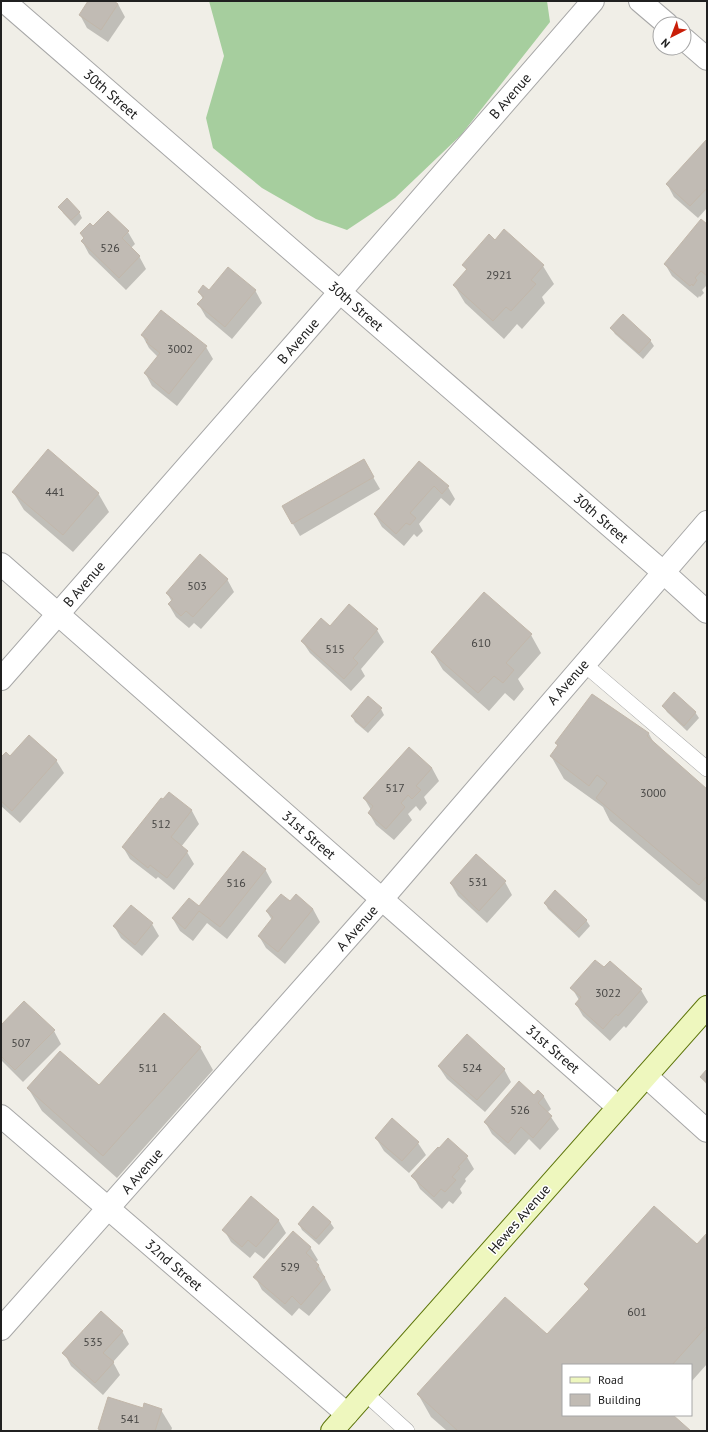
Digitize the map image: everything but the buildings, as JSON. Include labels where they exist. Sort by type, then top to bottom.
[{"type":"main road","name":"Hewes Avenue","points":[[332,1431],[707,1007]]},
{"type":"street","name":"30th Street","points":[[4,1],[663,572],[707,612]]},
{"type":"street","name":"B Avenue","points":[[1,679],[593,1]]},
{"type":"street","points":[[640,1],[658,16]]},
{"type":"street","name":"A Avenue","points":[[1,1329],[109,1209],[382,899],[707,522]]},
{"type":"street","name":"31st Street","points":[[1,564],[618,1107]]},
{"type":"street","points":[[646,1076],[707,1131]]},
{"type":"street","name":"32nd Street","points":[[1,1116],[347,1414]]},
{"type":"lane","points":[[584,664],[707,769]]},
{"type":"lane","points":[[366,1393],[407,1431]]},
{"type":"green space","points":[[209,1],[547,1],[550,22],[461,135],[395,198],[347,230],[316,219],[262,188],[213,148],[206,118],[224,56]]}]
